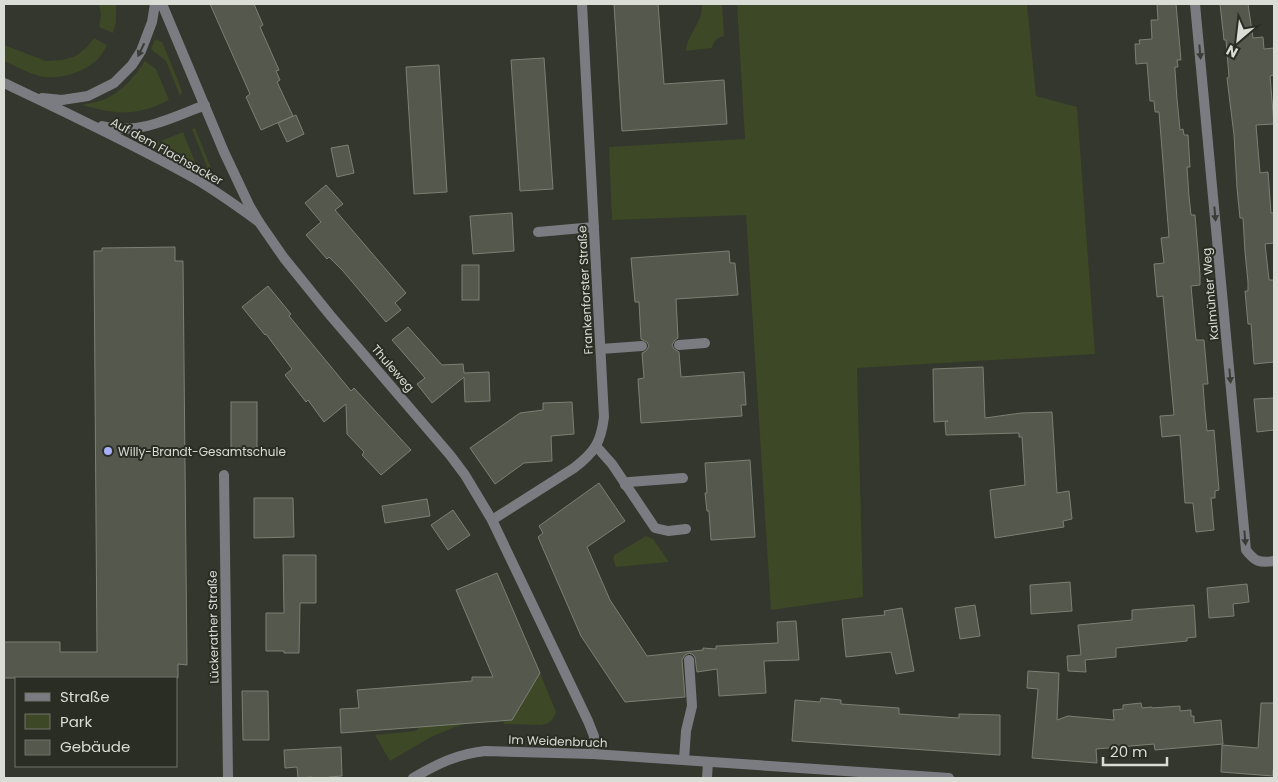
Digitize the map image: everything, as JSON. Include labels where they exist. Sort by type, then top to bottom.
[{"type":"street","name":"Auf dem Flachsacker","points":[[35,98],[62,100],[88,96],[114,83],[132,65],[141,51],[152,22],[155,4]]},
{"type":"street","name":"Thuleweg","points":[[162,4],[224,152],[259,222],[284,258],[330,315],[434,435],[479,497],[492,520],[588,721],[594,736],[593,754]]},
{"type":"street","name":"Frankenforster Straße","points":[[492,520],[587,458],[596,446],[602,432],[604,417],[601,349],[582,4]]},
{"type":"street","name":"Kalmünter Weg","points":[[1195,4],[1246,550],[1252,558],[1264,562],[1274,561]]},
{"type":"street","name":"Auf dem Flachsacker","points":[[4,83],[86,121],[193,178],[259,222]]},
{"type":"street","name":"Auf dem Flachsacker","points":[[86,121],[110,128],[135,128],[159,123],[204,105]]},
{"type":"street","points":[[538,232],[594,227]]},
{"type":"street","points":[[679,345],[705,343]]},
{"type":"street","points":[[601,349],[642,346]]},
{"type":"street","points":[[596,446],[612,464],[655,528],[668,531],[686,529]]},
{"type":"street","name":"Lückerather Straße","points":[[224,475],[228,778]]},
{"type":"street","points":[[625,485],[629,482],[683,478]]},
{"type":"street","points":[[684,760],[686,731],[692,706],[689,660]]},
{"type":"street","name":"Im Weidenbruch","points":[[416,778],[450,759],[469,753],[485,751],[593,754],[949,778]]},
{"type":"street","points":[[707,778],[708,762]]},
{"type":"green space","points":[[99,4],[116,4],[116,22],[113,33],[99,27],[101,15]]},
{"type":"green space","points":[[702,4],[722,4],[724,36],[716,40],[712,48],[686,51],[689,39],[698,23]]},
{"type":"green space","points":[[737,4],[1027,4],[1036,96],[1077,107],[1095,354],[857,368],[863,597],[771,610],[746,215],[612,220],[609,147],[745,139]]},
{"type":"green space","points":[[94,38],[107,45],[99,58],[80,71],[66,76],[39,76],[4,61],[4,45],[46,61],[62,60],[76,56]]},
{"type":"green space","points":[[155,39],[162,42],[182,92],[180,96],[166,61],[151,49]]},
{"type":"green space","points":[[145,61],[156,69],[169,100],[150,108],[131,112],[106,111],[82,105],[102,100],[117,92],[133,78]]},
{"type":"green space","points":[[195,128],[217,183],[203,175],[207,167],[192,129]]},
{"type":"green space","points":[[183,132],[195,162],[192,168],[149,146]]},
{"type":"green space","points":[[646,536],[653,539],[669,562],[616,567],[613,559],[614,555]]},
{"type":"green space","points":[[540,673],[556,712],[552,719],[549,723],[541,725],[504,724],[503,721],[512,720]]},
{"type":"green space","points":[[465,723],[431,737],[390,761],[375,735],[416,731],[421,726]]},
{"type":"building","points":[[210,4],[254,4],[263,25],[260,27],[279,70],[276,71],[280,80],[277,82],[293,116],[261,130],[246,97],[250,94]]},
{"type":"building","points":[[614,4],[658,4],[664,84],[724,80],[727,124],[622,131]]},
{"type":"building","points":[[1157,4],[1176,4],[1181,60],[1177,60],[1178,67],[1175,67],[1177,99],[1180,130],[1183,129],[1184,135],[1188,135],[1190,167],[1187,167],[1189,196],[1191,215],[1195,215],[1200,275],[1200,285],[1191,286],[1196,340],[1204,340],[1208,384],[1203,384],[1207,431],[1214,430],[1219,490],[1215,491],[1215,498],[1211,498],[1214,530],[1196,532],[1193,503],[1185,503],[1180,435],[1162,437],[1160,416],[1174,415],[1163,296],[1157,297],[1154,264],[1164,263],[1161,238],[1169,237],[1159,112],[1155,112],[1154,101],[1150,101],[1147,63],[1136,64],[1135,44],[1140,44],[1139,40],[1152,39],[1151,20],[1158,20]]},
{"type":"building","points":[[1220,4],[1248,4],[1253,38],[1263,37],[1264,49],[1274,48],[1274,75],[1270,76],[1274,124],[1256,125],[1260,173],[1268,172],[1271,213],[1274,213],[1274,243],[1265,244],[1269,280],[1274,280],[1274,362],[1254,364],[1251,324],[1248,324],[1245,291],[1248,291],[1248,282],[1243,218],[1240,218],[1234,135],[1227,78],[1229,77],[1226,40],[1224,40]]},
{"type":"building","points":[[544,58],[553,189],[520,191],[511,60]]},
{"type":"building","points":[[439,65],[447,192],[414,194],[406,67]]},
{"type":"building","points":[[296,115],[304,134],[287,142],[278,123]]},
{"type":"building","points":[[348,145],[354,173],[337,177],[331,148]]},
{"type":"building","points":[[326,185],[343,204],[335,210],[406,293],[395,303],[401,310],[386,322],[343,271],[329,257],[327,259],[306,235],[321,222],[305,203]]},
{"type":"building","points":[[512,213],[514,251],[473,254],[470,216]]},
{"type":"building","points":[[175,247],[175,261],[183,261],[187,665],[178,664],[178,677],[4,678],[4,642],[60,642],[60,652],[97,652],[94,251],[102,251],[102,248]]},
{"type":"building","points":[[729,251],[730,263],[735,263],[738,295],[676,299],[678,338],[672,345],[679,352],[681,377],[744,372],[746,405],[741,405],[742,416],[641,423],[638,379],[644,378],[642,353],[649,346],[647,342],[641,339],[639,302],[635,302],[631,258]]},
{"type":"building","points":[[462,265],[479,265],[479,300],[462,300]]},
{"type":"building","points":[[268,286],[291,314],[289,316],[351,391],[354,388],[411,450],[381,475],[362,455],[364,452],[347,434],[346,404],[324,422],[308,400],[306,402],[285,375],[292,369],[266,334],[242,307]]},
{"type":"building","points":[[408,327],[442,365],[463,364],[464,373],[489,372],[490,401],[465,402],[464,377],[432,403],[417,384],[425,378],[392,340]]},
{"type":"building","points":[[983,367],[985,418],[1021,413],[1052,412],[1057,493],[1069,491],[1072,519],[1063,521],[1064,527],[995,538],[990,490],[1025,485],[1022,437],[1019,437],[1019,433],[946,435],[945,422],[948,421],[934,422],[933,369]]},
{"type":"building","points":[[1274,398],[1274,430],[1257,432],[1254,399]]},
{"type":"building","points":[[231,402],[257,402],[257,451],[231,451]]},
{"type":"building","points":[[572,402],[574,434],[551,436],[552,461],[524,463],[495,484],[470,448],[520,413],[543,410],[543,403]]},
{"type":"building","points":[[750,460],[755,537],[711,540],[709,511],[707,511],[705,493],[707,493],[705,463]]},
{"type":"building","points":[[599,483],[625,521],[587,547],[610,600],[647,656],[703,650],[703,648],[716,649],[716,646],[778,643],[777,622],[796,621],[799,660],[764,661],[766,693],[719,696],[717,669],[697,672],[695,657],[689,653],[682,660],[685,697],[625,702],[581,636],[538,537],[543,533],[539,526]]},
{"type":"building","points":[[254,498],[293,498],[294,537],[254,538]]},
{"type":"building","points":[[427,499],[430,516],[385,523],[382,506]]},
{"type":"building","points":[[453,510],[470,535],[448,550],[431,525]]},
{"type":"building","points":[[283,555],[316,555],[316,603],[300,603],[299,653],[266,651],[266,613],[284,613]]},
{"type":"building","points":[[497,573],[540,673],[512,720],[341,733],[340,709],[359,708],[357,690],[472,681],[472,677],[493,677],[456,590]]},
{"type":"building","points":[[1070,582],[1072,611],[1031,614],[1030,585]]},
{"type":"building","points":[[1247,584],[1249,602],[1233,604],[1234,616],[1209,618],[1207,588]]},
{"type":"building","points":[[975,605],[980,636],[960,639],[955,608]]},
{"type":"building","points":[[1194,605],[1196,637],[1187,638],[1187,641],[1116,648],[1116,657],[1085,660],[1086,672],[1068,671],[1067,656],[1081,655],[1078,625],[1132,620],[1132,610]]},
{"type":"building","points":[[902,608],[914,671],[896,674],[891,652],[846,657],[842,619],[885,615],[884,611]]},
{"type":"building","points":[[1028,671],[1059,673],[1057,720],[1068,716],[1114,720],[1113,710],[1123,709],[1123,705],[1141,703],[1142,708],[1180,706],[1180,711],[1191,710],[1191,716],[1194,716],[1194,723],[1221,720],[1223,744],[1155,750],[1154,744],[1096,749],[1097,763],[1032,758],[1038,689],[1027,688]]},
{"type":"building","points":[[242,691],[268,691],[269,740],[243,740]]},
{"type":"building","points":[[821,698],[841,700],[841,704],[899,708],[899,714],[959,718],[959,714],[1000,715],[1000,755],[792,741],[795,700],[820,702]]},
{"type":"building","points":[[1261,703],[1274,703],[1273,776],[1221,772],[1222,745],[1258,748]]},
{"type":"building","points":[[341,747],[342,776],[298,778],[297,767],[285,768],[284,750]]},
{"type":"place","name":"Willy-Brandt-Gesamtschule","points":[[108,451]]}]
